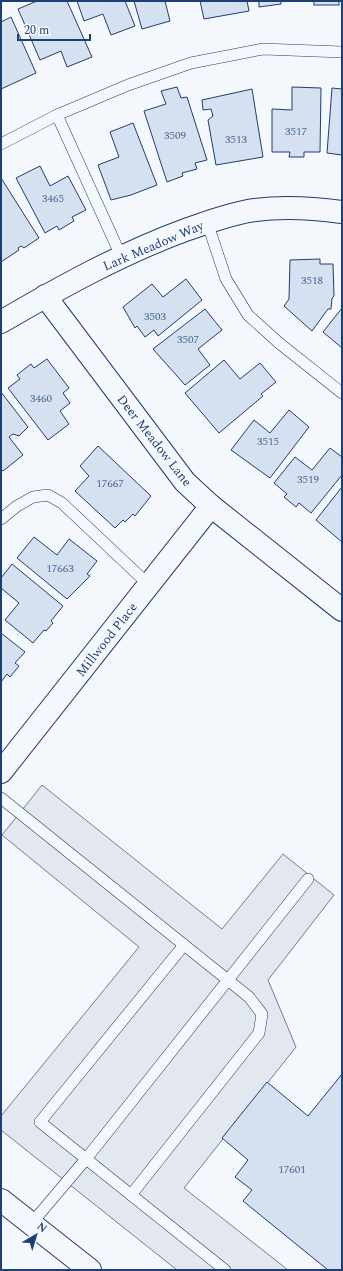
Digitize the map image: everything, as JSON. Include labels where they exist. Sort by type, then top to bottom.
[{"type":"street","name":"Lark Meadow Way","points":[[1,322],[45,296],[121,256],[166,237],[208,222],[254,210],[302,207],[342,212]]},
{"type":"street","name":"Deer Meadow Lane","points":[[45,296],[185,482],[211,506],[342,610]]},
{"type":"street","name":"Millwood Place","points":[[1,772],[211,506]]},
{"type":"street","points":[[1,1200],[90,1270]]},
{"type":"lane","points":[[1,144],[58,115],[128,85],[191,63],[263,49],[342,52]]},
{"type":"lane","points":[[58,115],[121,256]]},
{"type":"lane","points":[[208,222],[226,279],[248,315],[279,344],[342,393]]},
{"type":"lane","points":[[1,518],[32,497],[48,495],[62,503],[149,585]]},
{"type":"lane","points":[[1,798],[249,996],[262,1014],[259,1033],[131,1195]]},
{"type":"lane","points":[[31,1224],[86,1159],[308,879]]},
{"type":"lane","points":[[184,945],[40,1122],[225,1270]]},
{"type":"shaded area","points":[[42,785],[222,929],[283,854],[334,895],[268,980],[296,1047],[184,1188],[288,1270],[177,1270],[1,1130],[1,1116],[139,947],[2,835]]},
{"type":"building","points":[[37,1],[67,1],[92,57],[67,67],[61,51],[40,60],[18,9]]},
{"type":"building","points":[[77,1],[125,1],[135,26],[111,35],[103,14],[84,21]]},
{"type":"building","points":[[134,1],[165,1],[170,21],[142,29]]},
{"type":"building","points":[[200,1],[247,1],[249,11],[204,19]]},
{"type":"building","points":[[259,1],[281,1],[281,4],[259,7]]},
{"type":"building","points":[[314,1],[339,1],[339,5],[314,5]]},
{"type":"building","points":[[11,17],[36,73],[1,89],[1,22]]},
{"type":"building","points":[[177,87],[181,98],[187,97],[207,160],[195,163],[197,169],[182,173],[183,176],[167,182],[144,111],[166,104],[161,91]]},
{"type":"building","points":[[292,87],[321,88],[320,152],[304,152],[304,157],[289,157],[290,152],[272,152],[272,109],[292,110]]},
{"type":"building","points":[[332,88],[342,89],[342,155],[327,153]]},
{"type":"building","points":[[252,89],[263,157],[216,165],[208,120],[213,116],[211,109],[203,110],[202,100]]},
{"type":"building","points":[[133,123],[157,185],[131,195],[111,200],[98,165],[119,157],[110,132]]},
{"type":"building","points":[[40,166],[50,186],[68,176],[86,210],[72,217],[74,221],[59,230],[57,226],[45,233],[16,178]]},
{"type":"building","points":[[1,178],[39,238],[24,248],[21,246],[18,248],[19,250],[1,262]]},
{"type":"building","points":[[320,259],[320,264],[333,264],[334,296],[332,298],[331,309],[328,309],[312,331],[284,306],[289,299],[290,260]]},
{"type":"building","points":[[186,279],[202,300],[158,336],[154,330],[145,337],[137,326],[135,328],[123,307],[152,284],[163,297]]},
{"type":"building","points":[[342,308],[342,348],[323,332]]},
{"type":"building","points":[[205,309],[222,330],[198,349],[210,365],[185,385],[153,349]]},
{"type":"building","points":[[47,359],[69,388],[63,393],[70,403],[60,411],[69,424],[48,440],[8,388],[20,379],[17,375],[31,364],[34,368]]},
{"type":"building","points":[[224,360],[240,379],[260,363],[276,382],[261,394],[263,396],[219,433],[185,393]]},
{"type":"building","points":[[1,392],[28,427],[19,436],[13,434],[9,437],[23,455],[3,471],[1,469]]},
{"type":"building","points":[[289,410],[309,427],[270,478],[231,450],[254,420],[270,433]]},
{"type":"building","points":[[98,446],[151,496],[135,516],[133,514],[125,522],[123,520],[115,528],[75,491],[89,476],[80,466]]},
{"type":"building","points":[[330,448],[342,457],[342,475],[311,513],[299,503],[296,507],[284,497],[287,494],[274,483],[295,457],[312,470]]},
{"type":"building","points":[[342,487],[342,542],[316,520]]},
{"type":"building","points":[[34,537],[57,555],[69,539],[97,561],[87,574],[90,576],[67,599],[17,558]]},
{"type":"building","points":[[12,564],[63,606],[51,621],[53,623],[46,631],[44,630],[33,643],[5,620],[19,603],[1,588],[1,578]]},
{"type":"building","points":[[1,633],[25,652],[15,663],[19,666],[10,677],[7,674],[1,682]]},
{"type":"building","points":[[342,1074],[342,1270],[328,1270],[243,1201],[252,1190],[235,1177],[248,1160],[222,1138],[267,1082],[308,1116]]}]
